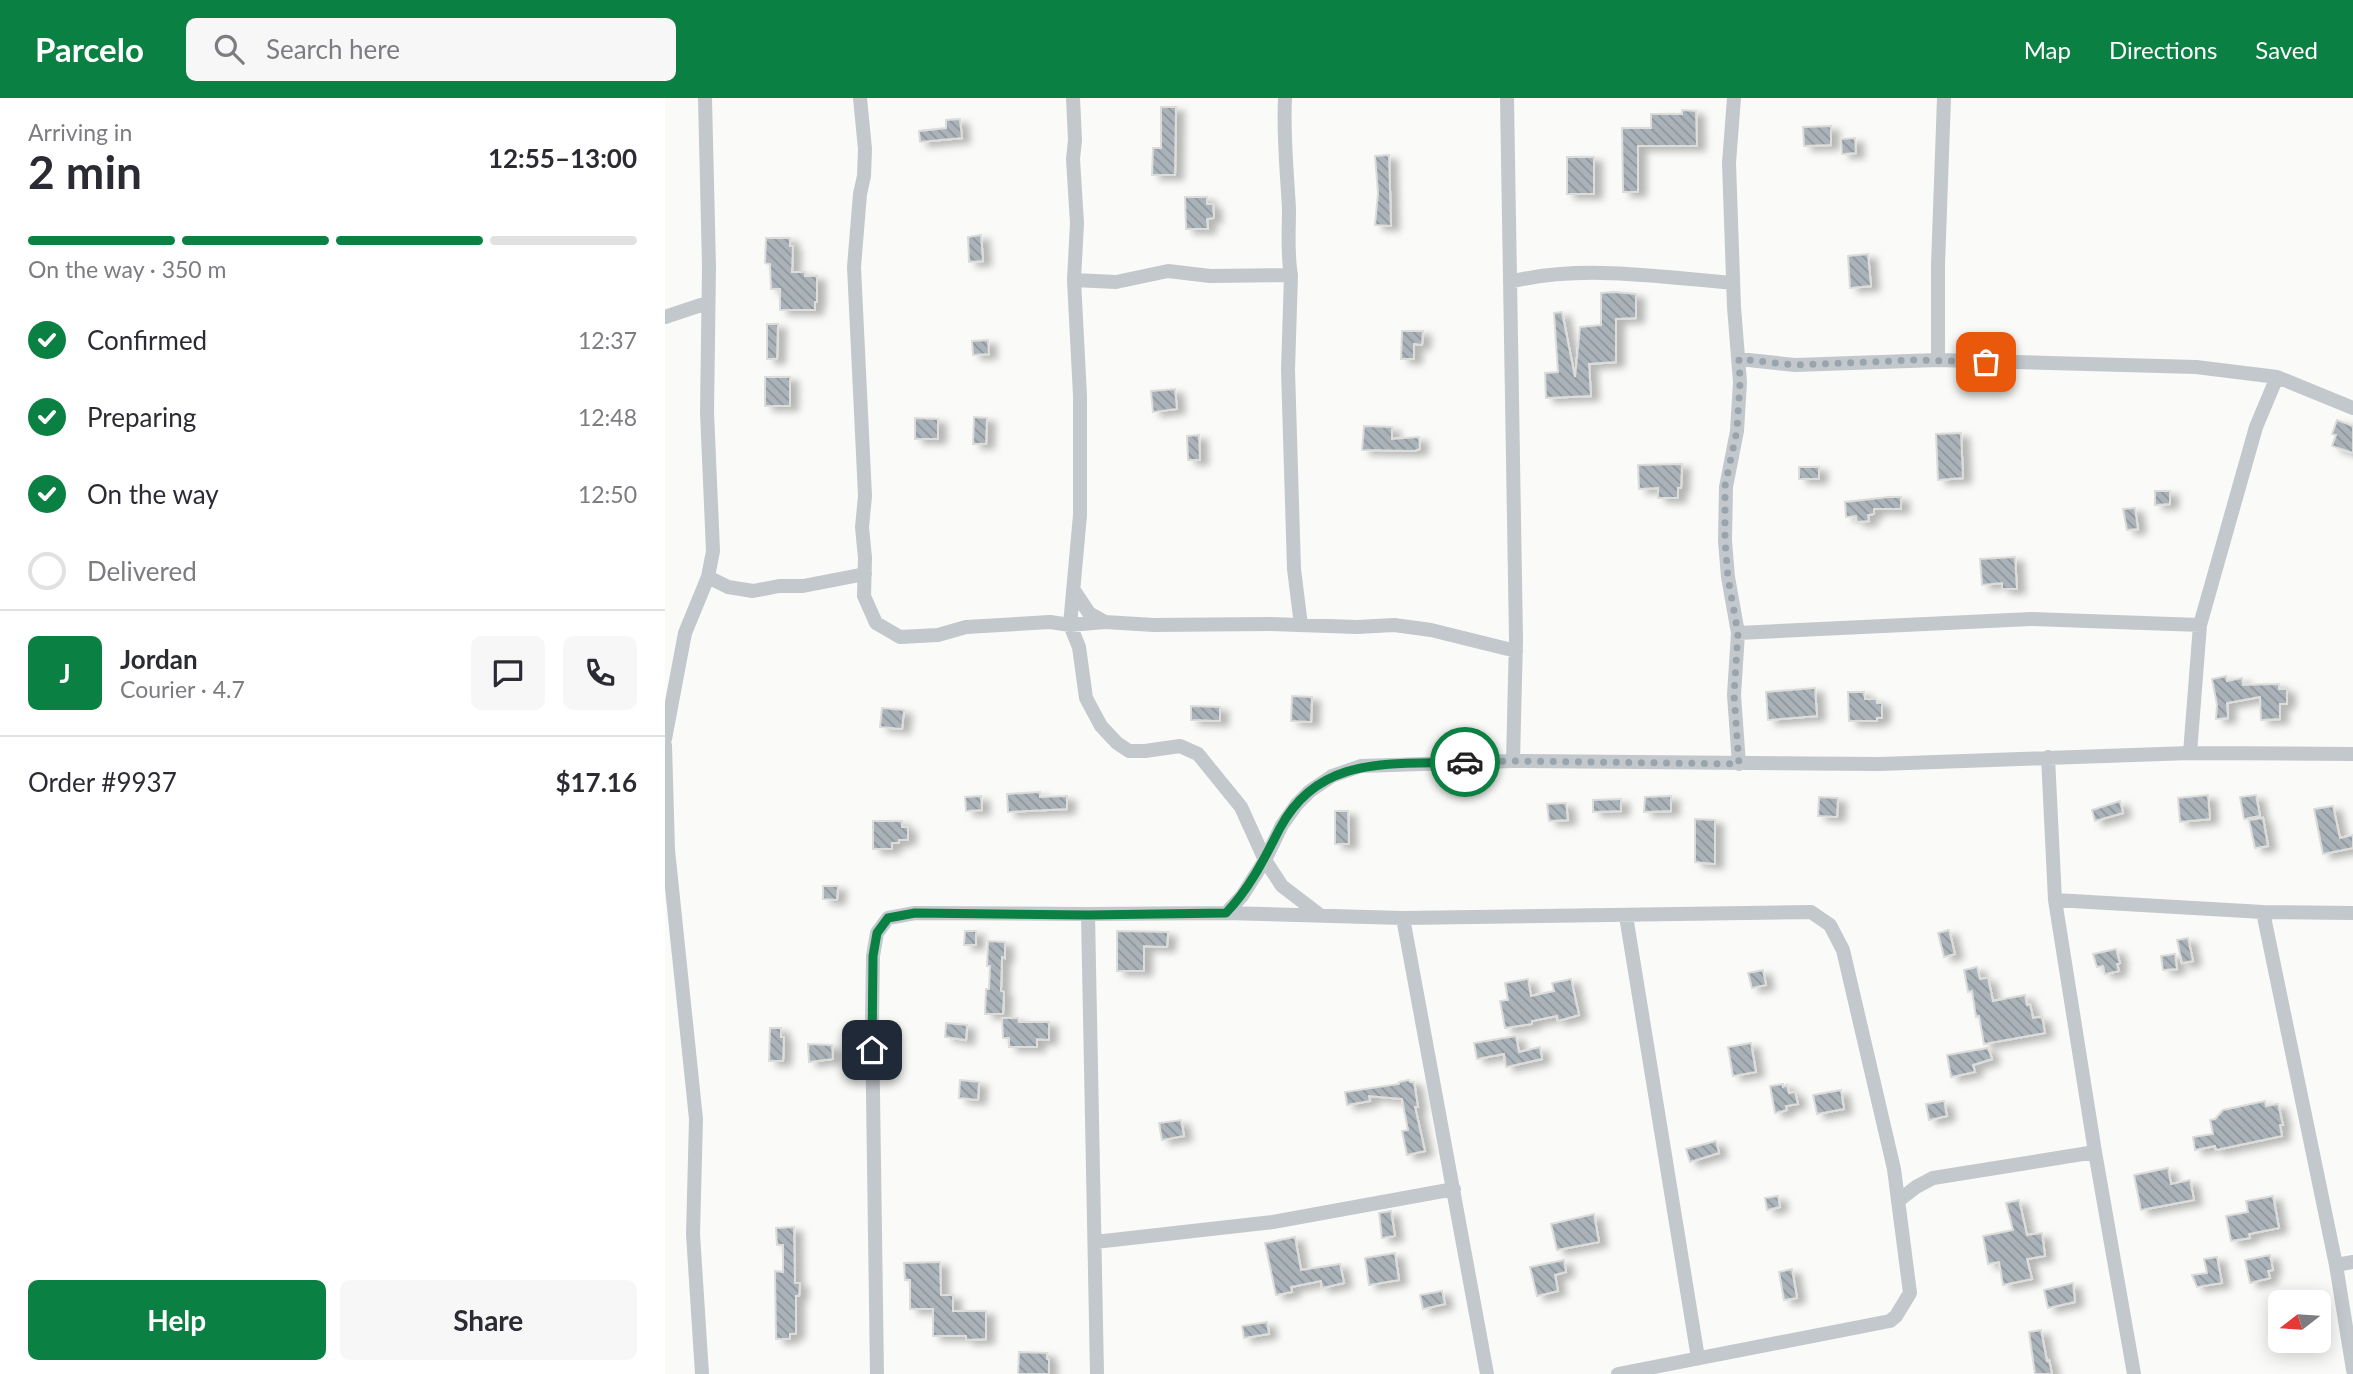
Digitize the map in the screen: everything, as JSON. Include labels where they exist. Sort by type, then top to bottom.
[{"type":"street","points":[[665,739],[685,633],[708,577],[713,551],[708,412],[709,267],[705,98]]},
{"type":"street","points":[[860,98],[865,149],[854,267],[864,484],[864,596],[876,623],[900,637],[938,635],[966,627],[1050,622],[1070,625],[1105,622],[1154,625],[1394,625],[1419,628],[1516,651]]},
{"type":"street","points":[[1073,98],[1080,515],[1070,625],[1079,647],[1086,698],[1101,726],[1129,751],[1180,746],[1198,754],[1241,807],[1265,860],[1282,886],[1321,916]]},
{"type":"street","points":[[1285,98],[1283,133],[1291,275],[1288,370],[1294,569],[1301,625]]},
{"type":"street","points":[[1507,98],[1516,651],[1513,761]]},
{"type":"street","points":[[1734,98],[1728,163],[1740,382],[1737,430],[1725,486],[1728,578],[1738,633],[1734,695],[1739,764]]},
{"type":"street","points":[[1938,360],[1938,265],[1944,98]]},
{"type":"street","points":[[1074,281],[1116,282],[1168,271],[1245,276],[1291,275]]},
{"type":"street","points":[[1510,282],[1564,274],[1625,275],[1733,283]]},
{"type":"street","points":[[665,317],[707,303]]},
{"type":"street","points":[[1739,359],[1795,365],[1938,360],[2196,367],[2277,377],[2353,408]]},
{"type":"street","points":[[2190,753],[2200,625],[2256,427],[2277,377]]},
{"type":"street","points":[[708,577],[728,587],[753,591],[779,586],[803,586],[865,574]]},
{"type":"street","points":[[1075,592],[1090,613],[1105,622]]},
{"type":"street","points":[[1738,633],[2031,619],[2200,625]]},
{"type":"street","points":[[665,745],[668,850],[696,1119],[693,1234],[702,1374]]},
{"type":"street","points":[[1226,913],[1243,896],[1282,825],[1297,804],[1332,776],[1361,766],[1513,761],[1880,764],[2190,753],[2353,754]]},
{"type":"street","points":[[2048,757],[2055,900],[2134,1374]]},
{"type":"street","points":[[2055,900],[2263,912],[2353,913]]},
{"type":"street","points":[[877,1374],[873,956],[877,933],[888,918],[915,913],[1226,913],[1403,918],[1811,912],[1830,925],[1843,950],[1894,1169],[1910,1293],[1890,1321],[1618,1374]]},
{"type":"street","points":[[2263,912],[2336,1265],[2353,1370]]},
{"type":"street","points":[[1088,915],[1097,1374]]},
{"type":"street","points":[[1626,916],[1698,1358]]},
{"type":"street","points":[[1403,918],[1487,1374]]},
{"type":"street","points":[[1898,1201],[1916,1186],[1933,1178],[2095,1152]]},
{"type":"street","points":[[1095,1242],[1273,1222],[1454,1189]]},
{"type":"street","points":[[2336,1265],[2353,1262]]},
{"type":"building","points":[[1161,107],[1176,107],[1175,175],[1152,175],[1153,148],[1161,148]]},
{"type":"building","points":[[1682,110],[1696,111],[1697,146],[1638,146],[1638,192],[1623,192],[1622,128],[1651,128],[1651,114],[1682,114]]},
{"type":"building","points":[[960,119],[962,138],[920,142],[919,131],[946,128],[946,120]]},
{"type":"building","points":[[1831,126],[1831,145],[1804,146],[1803,127]]},
{"type":"building","points":[[1855,138],[1856,153],[1842,154],[1841,139]]},
{"type":"building","points":[[1389,155],[1391,226],[1375,225],[1378,193],[1375,156]]},
{"type":"building","points":[[1567,157],[1594,157],[1594,194],[1567,194]]},
{"type":"building","points":[[1185,197],[1207,197],[1207,204],[1213,204],[1214,218],[1207,219],[1208,229],[1186,229]]},
{"type":"building","points":[[981,235],[983,261],[969,262],[968,237]]},
{"type":"building","points":[[766,238],[790,238],[790,246],[793,246],[792,272],[817,276],[815,310],[780,310],[780,289],[771,289],[770,264],[765,263]]},
{"type":"building","points":[[1868,254],[1871,286],[1850,288],[1848,256]]},
{"type":"building","points":[[1601,293],[1636,294],[1636,318],[1616,319],[1616,362],[1589,364],[1591,396],[1546,398],[1545,373],[1558,372],[1554,313],[1562,312],[1575,377],[1580,327],[1601,325]]},
{"type":"building","points":[[767,324],[778,324],[777,359],[767,359]]},
{"type":"building","points":[[1402,331],[1423,331],[1422,345],[1414,344],[1414,359],[1401,359]]},
{"type":"building","points":[[988,340],[989,354],[973,355],[972,341]]},
{"type":"building","points":[[765,377],[790,377],[790,406],[765,406]]},
{"type":"building","points":[[1175,389],[1177,409],[1153,412],[1151,391]]},
{"type":"building","points":[[974,417],[987,418],[986,444],[973,444]]},
{"type":"building","points":[[915,418],[938,419],[938,439],[915,439]]},
{"type":"building","points":[[2337,420],[2353,426],[2353,453],[2332,446],[2336,435],[2332,434]]},
{"type":"building","points":[[1364,426],[1392,427],[1392,439],[1419,437],[1420,449],[1362,450]]},
{"type":"building","points":[[1961,433],[1963,478],[1938,480],[1936,434]]},
{"type":"building","points":[[1199,435],[1200,460],[1188,460],[1187,436]]},
{"type":"building","points":[[1682,464],[1678,498],[1658,498],[1658,488],[1639,489],[1638,465]]},
{"type":"building","points":[[1799,467],[1819,467],[1819,479],[1799,479]]},
{"type":"building","points":[[2155,491],[2170,491],[2170,504],[2155,505]]},
{"type":"building","points":[[1901,497],[1901,509],[1874,509],[1874,514],[1868,515],[1869,521],[1857,522],[1856,516],[1846,517],[1845,502]]},
{"type":"building","points":[[2135,508],[2138,529],[2127,530],[2123,509]]},
{"type":"building","points":[[2015,557],[2017,589],[2002,589],[2002,583],[1982,585],[1980,559]]},
{"type":"building","points":[[2226,676],[2227,681],[2242,678],[2243,685],[2279,684],[2279,689],[2287,689],[2287,704],[2280,704],[2280,719],[2261,720],[2260,697],[2227,703],[2228,718],[2216,719],[2217,705],[2212,679]]},
{"type":"building","points":[[1815,688],[1817,716],[1768,720],[1766,692]]},
{"type":"building","points":[[1848,692],[1864,692],[1865,699],[1876,699],[1877,703],[1882,703],[1882,718],[1877,718],[1877,721],[1849,721]]},
{"type":"building","points":[[1292,696],[1312,697],[1311,722],[1291,721]]},
{"type":"building","points":[[1191,706],[1220,707],[1220,721],[1191,720]]},
{"type":"building","points":[[882,708],[904,710],[902,729],[880,727]]},
{"type":"building","points":[[1040,792],[1040,797],[1067,796],[1067,809],[1008,812],[1007,794]]},
{"type":"building","points":[[2208,795],[2210,819],[2180,822],[2178,798]]},
{"type":"building","points":[[2256,795],[2260,816],[2244,819],[2240,797]]},
{"type":"building","points":[[981,796],[982,810],[966,811],[965,797]]},
{"type":"building","points":[[1671,796],[1671,811],[1644,812],[1645,797]]},
{"type":"building","points":[[1819,797],[1838,798],[1837,817],[1818,816]]},
{"type":"building","points":[[1621,799],[1621,811],[1593,812],[1593,800]]},
{"type":"building","points":[[2120,801],[2123,813],[2095,821],[2092,810]]},
{"type":"building","points":[[1566,803],[1568,820],[1549,821],[1547,804]]},
{"type":"building","points":[[2333,806],[2340,838],[2353,835],[2353,848],[2323,854],[2314,809]]},
{"type":"building","points":[[1335,811],[1348,811],[1349,844],[1335,844]]},
{"type":"building","points":[[2263,818],[2268,846],[2255,848],[2249,820]]},
{"type":"building","points":[[1695,819],[1715,820],[1715,864],[1695,862]]},
{"type":"building","points":[[873,821],[902,821],[902,827],[908,827],[908,840],[892,843],[892,849],[873,849]]},
{"type":"building","points":[[823,886],[838,886],[837,900],[823,899]]},
{"type":"building","points":[[1949,930],[1955,954],[1944,957],[1938,933]]},
{"type":"building","points":[[965,931],[976,931],[976,945],[964,945]]},
{"type":"building","points":[[1117,931],[1168,932],[1167,947],[1144,946],[1144,971],[1117,971]]},
{"type":"building","points":[[2188,938],[2193,961],[2182,963],[2177,940]]},
{"type":"building","points":[[988,941],[1005,942],[1001,989],[1004,992],[1003,1014],[985,1014],[990,966],[987,966]]},
{"type":"building","points":[[2116,949],[2119,971],[2105,974],[2103,966],[2097,967],[2093,954]]},
{"type":"building","points":[[2175,954],[2177,969],[2163,970],[2161,956]]},
{"type":"building","points":[[1977,967],[1980,979],[1988,978],[1993,1001],[2025,995],[2033,1018],[2042,1017],[2045,1033],[1984,1044],[1979,1016],[1976,1017],[1972,991],[1968,992],[1964,970]]},
{"type":"building","points":[[1763,970],[1766,985],[1752,988],[1748,973]]},
{"type":"building","points":[[1528,979],[1531,996],[1554,991],[1552,983],[1571,979],[1579,1015],[1558,1021],[1557,1016],[1532,1021],[1532,1024],[1505,1028],[1500,1001],[1508,1000],[1505,983]]},
{"type":"building","points":[[1002,1018],[1018,1018],[1019,1022],[1049,1022],[1049,1040],[1037,1039],[1037,1047],[1009,1047],[1009,1038],[1003,1038]]},
{"type":"building","points":[[946,1023],[967,1025],[966,1040],[945,1037]]},
{"type":"building","points":[[770,1028],[781,1028],[781,1037],[784,1037],[783,1061],[769,1061]]},
{"type":"building","points":[[1516,1036],[1519,1052],[1540,1047],[1542,1059],[1506,1067],[1504,1054],[1477,1059],[1474,1043]]},
{"type":"building","points":[[1751,1043],[1756,1072],[1733,1076],[1728,1047]]},
{"type":"building","points":[[808,1044],[832,1045],[833,1059],[809,1062]]},
{"type":"building","points":[[1988,1048],[1992,1059],[1973,1065],[1975,1072],[1951,1077],[1947,1055]]},
{"type":"building","points":[[960,1080],[979,1082],[978,1100],[959,1098]]},
{"type":"building","points":[[1409,1080],[1414,1082],[1418,1107],[1415,1107],[1425,1151],[1407,1155],[1402,1131],[1408,1130],[1402,1099],[1369,1096],[1370,1101],[1347,1105],[1345,1092]]},
{"type":"building","points":[[1783,1084],[1783,1087],[1787,1085],[1789,1093],[1795,1092],[1798,1104],[1786,1106],[1787,1110],[1775,1113],[1770,1086]]},
{"type":"building","points":[[1841,1090],[1844,1109],[1817,1114],[1813,1095]]},
{"type":"building","points":[[1944,1101],[1947,1116],[1929,1120],[1926,1104]]},
{"type":"building","points":[[2265,1101],[2266,1106],[2278,1104],[2283,1125],[2280,1125],[2282,1136],[2216,1150],[2215,1146],[2195,1150],[2193,1137],[2213,1134],[2210,1120],[2215,1119],[2223,1110]]},
{"type":"building","points":[[1181,1120],[1184,1136],[1162,1140],[1159,1123]]},
{"type":"building","points":[[1716,1141],[1719,1153],[1690,1162],[1686,1149]]},
{"type":"building","points":[[2168,1168],[2171,1184],[2190,1180],[2194,1200],[2141,1210],[2134,1175]]},
{"type":"building","points":[[1778,1196],[1780,1207],[1767,1210],[1765,1198]]},
{"type":"building","points":[[2273,1196],[2279,1228],[2231,1241],[2226,1216],[2248,1212],[2246,1201]]},
{"type":"building","points":[[2019,1200],[2027,1235],[2042,1233],[2045,1256],[2027,1259],[2032,1279],[2003,1285],[1999,1262],[1988,1264],[1983,1236],[2013,1230],[2006,1203]]},
{"type":"building","points":[[1391,1211],[1395,1236],[1382,1238],[1379,1213]]},
{"type":"building","points":[[1594,1214],[1599,1242],[1557,1250],[1551,1224]]},
{"type":"building","points":[[794,1227],[795,1283],[800,1283],[799,1296],[796,1296],[796,1334],[790,1334],[790,1339],[776,1339],[775,1271],[783,1272],[783,1245],[777,1245],[776,1228]]},
{"type":"building","points":[[1295,1237],[1301,1270],[1340,1264],[1344,1283],[1322,1288],[1321,1281],[1291,1287],[1292,1292],[1276,1295],[1265,1243]]},
{"type":"building","points":[[1395,1253],[1399,1280],[1369,1285],[1365,1258]]},
{"type":"building","points":[[2270,1255],[2273,1270],[2268,1271],[2270,1278],[2250,1283],[2245,1260]]},
{"type":"building","points":[[2217,1257],[2222,1283],[2197,1287],[2192,1275],[2207,1273],[2204,1259]]},
{"type":"building","points":[[1564,1260],[1566,1272],[1555,1275],[1558,1291],[1537,1296],[1530,1267]]},
{"type":"building","points":[[940,1262],[941,1295],[953,1295],[953,1311],[986,1311],[986,1339],[966,1340],[966,1336],[933,1336],[933,1309],[910,1309],[910,1280],[905,1280],[904,1263]]},
{"type":"building","points":[[1792,1269],[1797,1298],[1784,1300],[1779,1272]]},
{"type":"building","points":[[2073,1283],[2075,1302],[2048,1308],[2044,1290]]},
{"type":"building","points":[[1442,1291],[1445,1304],[1423,1309],[1420,1295]]},
{"type":"building","points":[[1267,1322],[1269,1334],[1244,1338],[1242,1326]]},
{"type":"building","points":[[2041,1330],[2052,1374],[2035,1374],[2029,1332]]},
{"type":"building","points":[[1019,1352],[1047,1353],[1049,1374],[1018,1374]]},
{"type":"way so far","points":[[1465,762],[1739,764],[1734,695],[1738,633],[1728,578],[1725,486],[1737,430],[1739,359],[1795,365],[1850,361],[1986,362]]},
{"type":"route","points":[[872,1050],[873,956],[877,933],[888,918],[915,913],[1226,913],[1243,896],[1282,825],[1297,804],[1332,776],[1361,766],[1465,762]]}]
